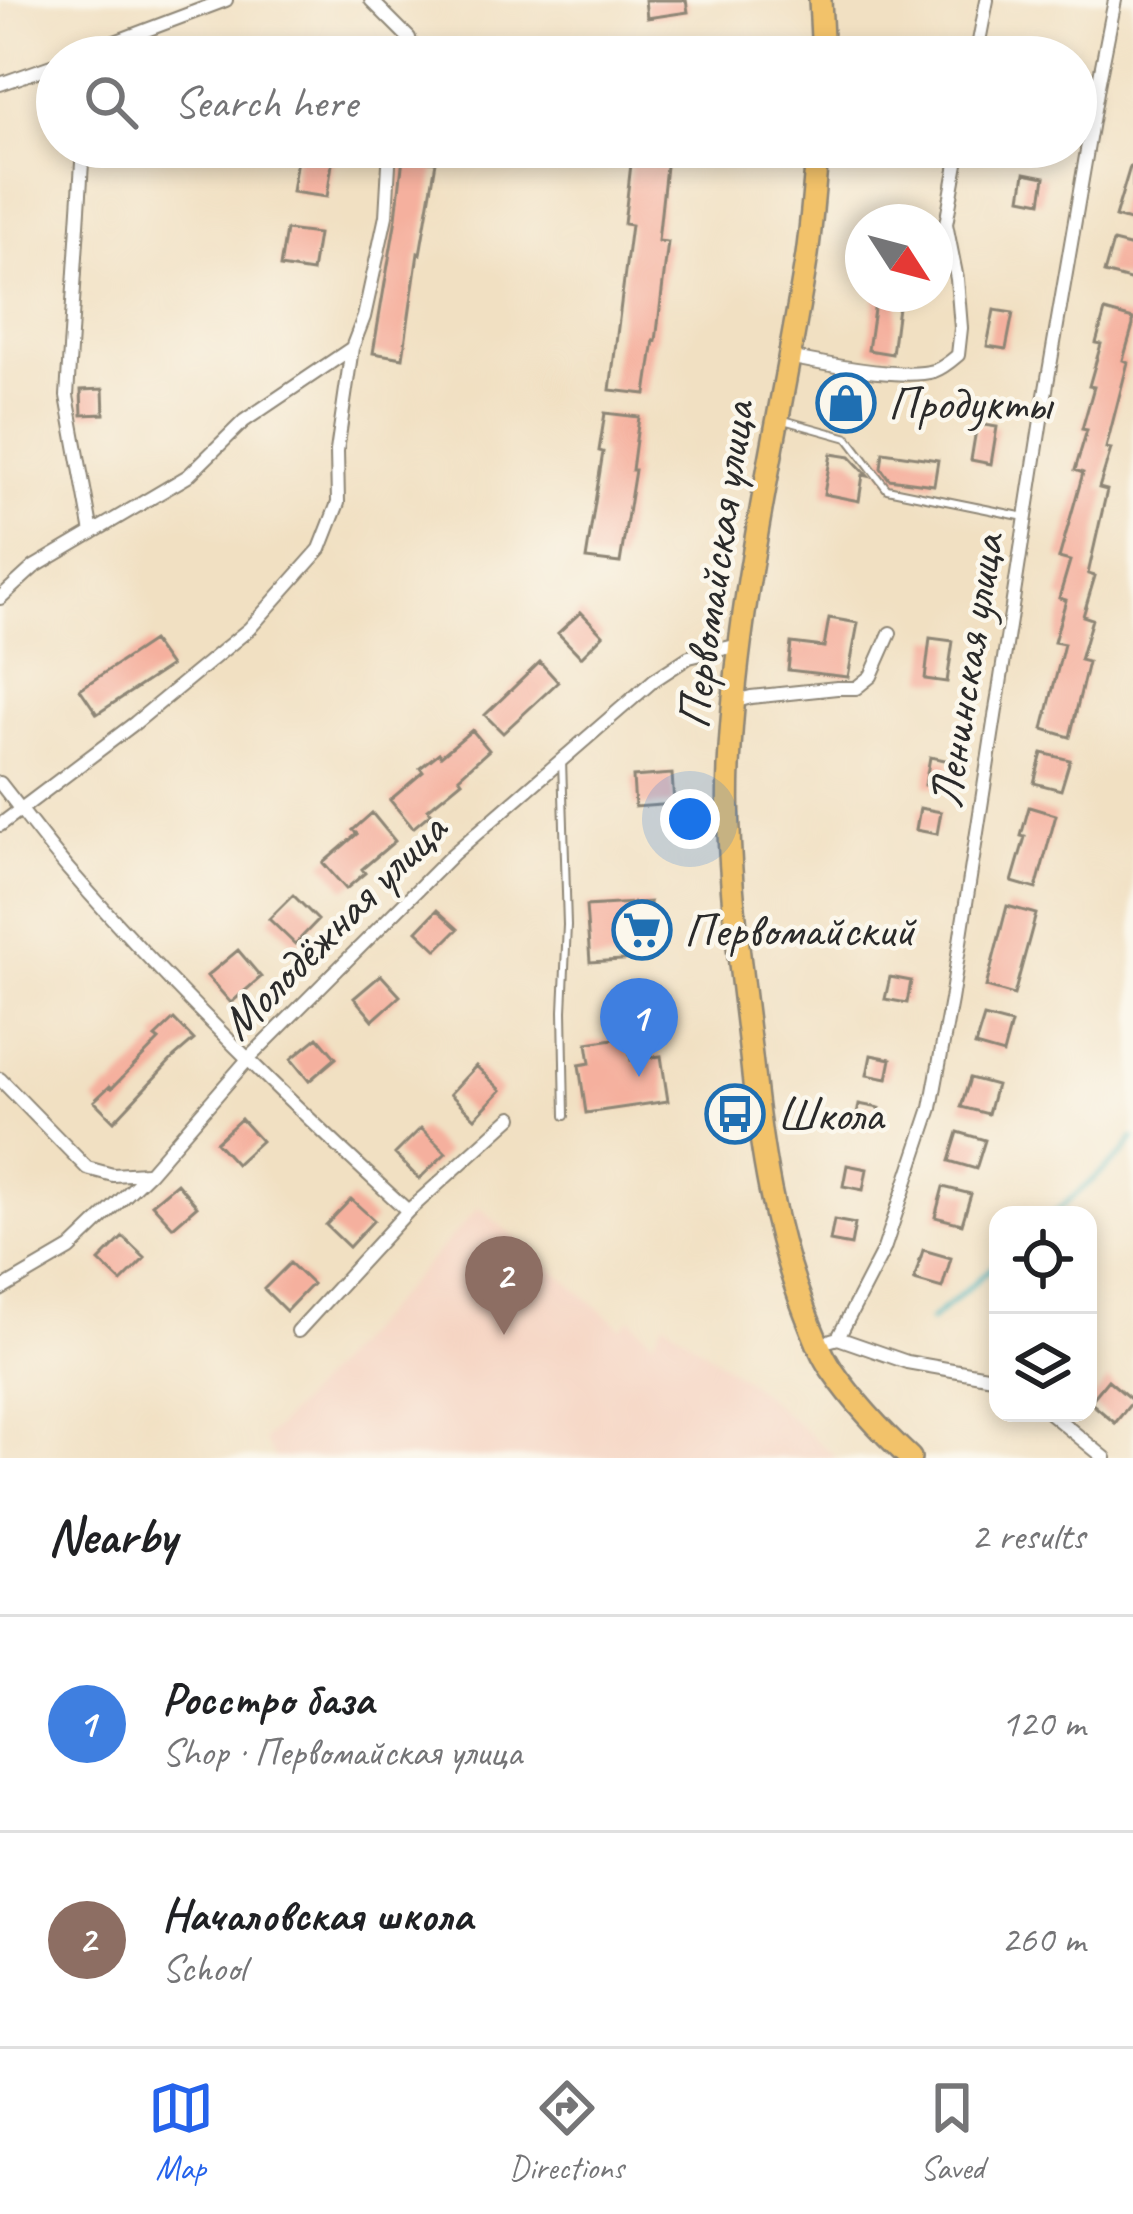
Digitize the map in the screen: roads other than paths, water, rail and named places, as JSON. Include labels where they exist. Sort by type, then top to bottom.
[{"type":"main road","points":[[820,0],[822,36]]},
{"type":"main road","name":"Первомайская улица","points":[[816,168],[807,252],[754,535],[739,645],[729,828],[753,1078],[777,1226],[800,1298],[828,1341],[830,1367],[910,1458]]},
{"type":"street","points":[[131,36],[226,0]]},
{"type":"street","points":[[371,0],[407,36]]},
{"type":"street","points":[[980,36],[987,0]]},
{"type":"street","name":"Ленинская улица","points":[[1097,92],[1115,0]]},
{"type":"street","points":[[0,84],[36,71]]},
{"type":"street","points":[[82,168],[67,396],[92,533]]},
{"type":"street","points":[[0,825],[249,629],[320,549],[338,503],[337,451],[352,348],[364,317],[386,216],[389,168]]},
{"type":"street","points":[[789,357],[915,373],[938,370],[958,355],[957,279],[946,224],[956,168]]},
{"type":"street","name":"Ленинская улица","points":[[828,1341],[884,1249],[931,1108],[1084,168]]},
{"type":"street","points":[[0,598],[34,567],[188,476],[244,422],[352,348]]},
{"type":"street","points":[[734,702],[856,688],[871,676],[890,633]]},
{"type":"street","name":"Молодёжная улица","points":[[0,1290],[70,1249],[148,1173],[249,1058],[454,854],[654,680],[689,657],[739,645]]},
{"type":"street","points":[[0,783],[68,868],[170,980],[408,1210]]},
{"type":"street","points":[[0,1079],[87,1168],[113,1175],[148,1173]]},
{"type":"street","points":[[298,1331],[408,1210],[512,1117]]},
{"type":"street","points":[[828,1341],[989,1376]]},
{"type":"street","points":[[1061,1422],[1105,1458]]},
{"type":"lane","points":[[777,418],[848,438],[887,489],[1027,517]]},
{"type":"lane","points":[[562,760],[567,925],[565,1116]]},
{"type":"waterway","points":[[1062,1206],[1124,1153],[1133,1138]]},
{"type":"waterway","points":[[930,1321],[989,1270]]},
{"type":"place","name":"Продукты","points":[[846,403]]},
{"type":"place","name":"Первомайский","points":[[642,930]]},
{"type":"place","name":"Росстро база","points":[[639,1077]]},
{"type":"place","name":"Школа","points":[[735,1114]]},
{"type":"place","name":"Началовская школа","points":[[504,1335]]}]
